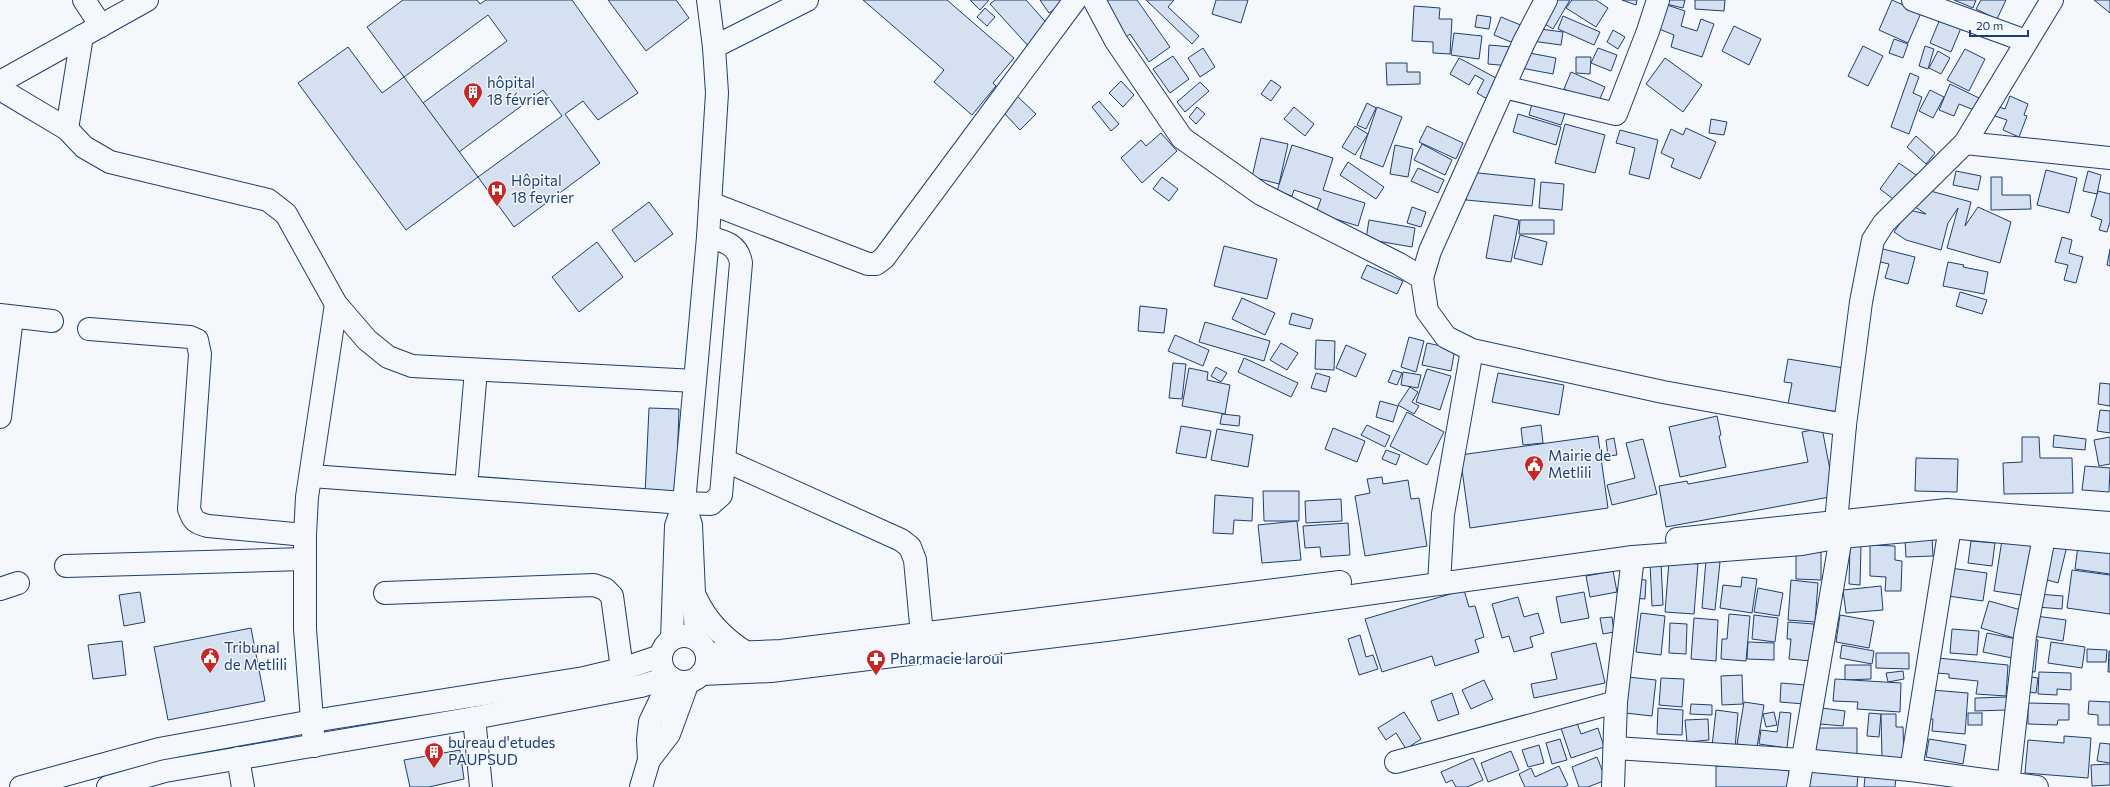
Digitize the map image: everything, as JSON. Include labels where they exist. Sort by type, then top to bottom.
[{"type":"street","points":[[84,0],[102,26]]},
{"type":"street","points":[[0,82],[147,0]]},
{"type":"street","points":[[708,0],[714,47],[717,93],[708,237],[684,503],[677,518],[663,668],[689,667],[771,671],[1114,629],[1642,543],[1838,529],[1950,527],[2110,542]]},
{"type":"street","points":[[714,47],[808,0]]},
{"type":"street","points":[[710,203],[868,264],[876,264],[884,258],[1076,0]]},
{"type":"street","points":[[1094,0],[1116,41],[1182,138],[1261,194],[1399,264],[1422,278]]},
{"type":"street","points":[[1546,0],[1504,87],[1430,250],[1422,278],[1427,311],[1446,337],[1472,350],[1663,392],[1845,425]]},
{"type":"street","points":[[1504,87],[1616,114],[1648,31],[1658,0]]},
{"type":"street","points":[[1913,0],[2026,41]]},
{"type":"street","points":[[1798,787],[1838,529],[1845,425],[1861,302],[1873,240],[1884,223],[1965,143],[2052,0]]},
{"type":"street","points":[[67,129],[82,36]]},
{"type":"street","points":[[0,89],[67,129],[84,147],[110,162],[268,200],[286,214],[336,304],[367,340],[388,357],[412,366],[695,381]]},
{"type":"street","points":[[1965,143],[2110,158]]},
{"type":"street","points":[[311,476],[711,504],[719,499],[721,494],[741,263],[740,256],[730,244],[708,237]]},
{"type":"street","points":[[314,746],[306,630],[304,559],[305,535],[311,476],[336,304]]},
{"type":"street","points":[[0,417],[6,316],[52,321]]},
{"type":"street","points":[[90,329],[190,337],[197,340],[200,354],[189,509],[192,519],[197,524],[305,535]]},
{"type":"street","points":[[1440,577],[1444,514],[1472,350]]},
{"type":"street","points":[[466,487],[476,370]]},
{"type":"street","points":[[724,460],[901,540],[910,547],[915,560],[922,635]]},
{"type":"street","points":[[641,787],[649,760],[648,739],[650,722],[689,667],[695,595],[691,525],[684,503]]},
{"type":"street","points":[[108,787],[143,782],[165,771],[474,718],[641,686],[689,667],[747,653],[781,651],[1440,577],[1633,557],[1802,544],[1838,529],[1947,510],[2110,523]]},
{"type":"street","points":[[1911,770],[1950,527]]},
{"type":"street","points":[[2008,785],[2025,636],[2044,537]]},
{"type":"street","points":[[1613,787],[1616,702],[1633,557]]},
{"type":"street","points":[[66,566],[304,559]]},
{"type":"street","points":[[385,593],[594,585],[605,589],[612,596],[622,669]]},
{"type":"street","points":[[695,595],[701,609],[721,634],[747,653]]},
{"type":"street","points":[[21,787],[159,749],[313,721],[584,678],[622,669],[666,647],[684,636],[689,667]]},
{"type":"street","points":[[1396,762],[1616,702]]},
{"type":"street","points":[[474,718],[481,787]]},
{"type":"street","points":[[1614,748],[1802,760],[1911,770],[2008,785],[2037,787]]},
{"type":"street","points":[[238,758],[244,787]]},
{"type":"building","name":"hôpital 18 février","points":[[403,0],[477,0],[480,4],[486,0],[572,0],[638,93],[598,120],[583,101],[565,114],[600,163],[514,227],[478,177],[562,116],[543,90],[459,152],[423,103],[507,41],[488,15],[404,77],[367,27]]},
{"type":"building","points":[[608,0],[676,0],[689,18],[646,51]]},
{"type":"building","points":[[863,0],[947,0],[1014,58],[993,83],[996,86],[972,115],[934,82],[944,70]]},
{"type":"building","points":[[970,0],[989,0],[980,10]]},
{"type":"building","points":[[995,0],[1026,0],[1052,29],[1031,49],[990,4]]},
{"type":"building","points":[[1040,0],[1068,0],[1049,13]]},
{"type":"building","points":[[1101,0],[1137,0],[1170,47],[1149,62],[1130,34],[1126,37]]},
{"type":"building","points":[[1146,0],[1174,0],[1168,7],[1199,36],[1192,44]]},
{"type":"building","points":[[1216,0],[1248,0],[1241,23],[1212,14]]},
{"type":"building","points":[[1548,0],[1570,0],[1553,29],[1537,19]]},
{"type":"building","points":[[1572,0],[1596,0],[1608,8],[1596,27],[1566,8]]},
{"type":"building","points":[[1622,0],[1637,0],[1636,5]]},
{"type":"building","points":[[1667,0],[1685,0],[1683,8],[1666,4]]},
{"type":"building","points":[[1695,0],[1725,0],[1724,11],[1695,9]]},
{"type":"building","points":[[1892,0],[1921,13],[1908,43],[1879,30]]},
{"type":"building","points":[[1954,0],[1976,0],[1973,8]]},
{"type":"building","points":[[1981,0],[2006,0],[1997,19],[1976,9]]},
{"type":"building","points":[[2094,0],[2110,0],[2110,13]]},
{"type":"building","points":[[1667,5],[1685,11],[1681,26],[1697,31],[1701,19],[1714,24],[1702,57],[1671,47],[1674,35],[1659,29]]},
{"type":"building","points":[[1414,6],[1440,8],[1439,19],[1452,19],[1450,54],[1433,53],[1433,42],[1412,41]]},
{"type":"building","points":[[985,8],[995,17],[987,26],[977,17]]},
{"type":"building","points":[[1477,15],[1491,17],[1489,29],[1475,27]]},
{"type":"building","points":[[1563,16],[1600,32],[1594,45],[1558,29]]},
{"type":"building","points":[[1501,17],[1523,26],[1516,44],[1494,35]]},
{"type":"building","points":[[1940,19],[1961,28],[1951,52],[1930,43]]},
{"type":"building","points":[[1734,26],[1761,39],[1749,65],[1722,51]]},
{"type":"building","points":[[1533,28],[1563,32],[1561,45],[1532,41]]},
{"type":"building","points":[[1613,30],[1625,37],[1618,49],[1607,42]]},
{"type":"building","points":[[1454,33],[1482,36],[1479,59],[1451,55]]},
{"type":"building","points":[[1894,39],[1908,44],[1903,58],[1889,53]]},
{"type":"building","points":[[1489,45],[1512,47],[1510,66],[1488,64]]},
{"type":"building","points":[[1863,46],[1883,56],[1868,86],[1848,76]]},
{"type":"building","points":[[1925,46],[1934,49],[1928,69],[1919,66]]},
{"type":"building","points":[[348,47],[382,93],[404,77],[478,177],[406,230],[298,83]]},
{"type":"building","points":[[1203,48],[1215,67],[1200,77],[1188,58]]},
{"type":"building","points":[[1598,48],[1617,55],[1611,71],[1591,63]]},
{"type":"building","points":[[1965,49],[1985,59],[1969,91],[1947,80]]},
{"type":"building","points":[[1938,51],[1950,58],[1941,74],[1929,68]]},
{"type":"building","points":[[1524,52],[1556,58],[1553,74],[1521,68]]},
{"type":"building","points":[[1173,56],[1189,79],[1170,93],[1153,69]]},
{"type":"building","points":[[1576,57],[1591,57],[1590,74],[1576,73]]},
{"type":"building","points":[[1459,58],[1498,79],[1487,99],[1477,93],[1484,80],[1475,75],[1469,85],[1450,74]]},
{"type":"building","points":[[1665,58],[1702,85],[1683,112],[1646,84]]},
{"type":"building","points":[[1386,63],[1407,63],[1407,72],[1420,72],[1420,84],[1387,85]]},
{"type":"building","points":[[1571,72],[1605,87],[1598,103],[1564,89]]},
{"type":"building","points":[[1910,73],[1919,77],[1913,93],[1922,97],[1909,134],[1891,127]]},
{"type":"building","points":[[1271,80],[1281,87],[1271,101],[1261,94]]},
{"type":"building","points":[[1121,81],[1134,95],[1123,107],[1109,93]]},
{"type":"building","points":[[1200,82],[1209,91],[1185,112],[1177,102]]},
{"type":"building","points":[[1950,84],[1979,98],[1974,110],[1959,104],[1954,116],[1939,110]]},
{"type":"building","points":[[1930,90],[1944,97],[1933,118],[1919,111]]},
{"type":"building","points":[[1017,96],[1036,114],[1020,130],[1002,111]]},
{"type":"building","points":[[2010,96],[2028,104],[2024,115],[2027,116],[2019,137],[2003,130],[2007,120],[1992,115],[1996,106],[2005,109]]},
{"type":"building","points":[[1533,100],[1566,110],[1561,125],[1529,115]]},
{"type":"building","points":[[1099,101],[1119,124],[1111,131],[1092,107]]},
{"type":"building","points":[[1367,103],[1376,108],[1366,129],[1357,125]]},
{"type":"building","points":[[1197,107],[1205,114],[1196,124],[1189,117]]},
{"type":"building","points":[[1294,107],[1314,124],[1305,136],[1284,119]]},
{"type":"building","points":[[1377,107],[1402,117],[1383,167],[1360,158]]},
{"type":"building","points":[[1518,114],[1561,127],[1556,145],[1513,132]]},
{"type":"building","points":[[1711,119],[1727,122],[1724,135],[1709,133]]},
{"type":"building","points":[[1565,124],[1605,135],[1595,173],[1555,163]]},
{"type":"building","points":[[1355,126],[1368,134],[1355,155],[1342,147]]},
{"type":"building","points":[[1427,126],[1463,143],[1456,159],[1419,142]]},
{"type":"building","points":[[1686,128],[1716,142],[1700,179],[1671,167],[1674,159],[1661,153],[1671,129],[1683,135]]},
{"type":"building","points":[[1620,130],[1658,140],[1649,179],[1629,174],[1635,148],[1616,143]]},
{"type":"building","points":[[1161,133],[1177,151],[1142,183],[1121,158],[1141,140],[1146,146]]},
{"type":"building","points":[[1916,136],[1935,153],[1926,164],[1907,147]]},
{"type":"building","points":[[1261,138],[1288,144],[1279,184],[1252,177]]},
{"type":"building","points":[[1422,144],[1452,160],[1445,175],[1414,160]]},
{"type":"building","points":[[1292,145],[1333,158],[1323,190],[1365,203],[1358,226],[1316,213],[1321,199],[1294,190],[1292,196],[1277,191]]},
{"type":"building","points":[[1395,145],[1413,149],[1408,177],[1390,174]]},
{"type":"building","points":[[1348,162],[1384,187],[1376,199],[1340,175]]},
{"type":"building","points":[[1899,163],[1916,175],[1897,202],[1880,189]]},
{"type":"building","points":[[1418,168],[1444,180],[1438,193],[1411,181]]},
{"type":"building","points":[[2046,170],[2077,178],[2069,213],[2037,205]]},
{"type":"building","points":[[1956,171],[1981,176],[1978,190],[1953,185]]},
{"type":"building","points":[[2088,171],[2101,175],[2097,194],[2083,191]]},
{"type":"building","points":[[1469,172],[1535,179],[1532,206],[1466,200]]},
{"type":"building","points":[[1162,177],[1178,189],[1169,201],[1153,189]]},
{"type":"building","points":[[1991,177],[2002,177],[2002,195],[2030,195],[2031,209],[1991,210]]},
{"type":"building","points":[[1541,182],[1564,184],[1562,210],[1539,208]]},
{"type":"building","points":[[1923,189],[1971,202],[1965,226],[1978,207],[2011,222],[2000,263],[1947,248],[1958,208],[1948,223],[1941,250],[1906,240],[1894,232],[1909,210],[1926,214],[1912,205]]},
{"type":"building","points":[[2098,191],[2110,194],[2110,222],[2107,232],[2099,230],[2102,220],[2091,216]]},
{"type":"building","points":[[649,202],[673,234],[635,262],[612,230]]},
{"type":"building","points":[[1412,207],[1426,212],[1421,227],[1407,223]]},
{"type":"building","points":[[1494,215],[1519,220],[1511,262],[1486,258]]},
{"type":"building","points":[[1369,220],[1415,228],[1412,247],[1366,239]]},
{"type":"building","points":[[1520,220],[1554,220],[1554,234],[1519,234]]},
{"type":"building","points":[[1520,235],[1547,242],[1542,265],[1514,258]]},
{"type":"building","points":[[2062,237],[2072,240],[2069,253],[2083,257],[2076,283],[2064,280],[2068,265],[2055,262]]},
{"type":"building","points":[[597,242],[623,277],[579,312],[552,277]]},
{"type":"building","points":[[1224,246],[1277,259],[1267,299],[1214,286]]},
{"type":"building","points":[[1879,248],[1915,257],[1908,284],[1885,278],[1889,264],[1876,261]]},
{"type":"building","points":[[2110,249],[2110,266],[2107,265]]},
{"type":"building","points":[[1948,262],[1964,265],[1963,267],[1988,272],[1984,294],[1943,286]]},
{"type":"building","points":[[1367,265],[1403,281],[1397,294],[1361,278]]},
{"type":"building","points":[[1960,292],[1987,300],[1982,314],[1956,306]]},
{"type":"building","points":[[1242,298],[1275,313],[1265,335],[1232,319]]},
{"type":"building","points":[[1140,306],[1167,309],[1164,333],[1138,331]]},
{"type":"building","points":[[1292,313],[1313,319],[1310,329],[1289,324]]},
{"type":"building","points":[[1205,322],[1270,341],[1264,361],[1199,342]]},
{"type":"building","points":[[1175,335],[1209,350],[1203,366],[1168,351]]},
{"type":"building","points":[[1409,337],[1424,341],[1416,372],[1401,367]]},
{"type":"building","points":[[1316,340],[1335,341],[1334,370],[1315,369]]},
{"type":"building","points":[[1281,343],[1298,353],[1287,370],[1270,360]]},
{"type":"building","points":[[1427,343],[1455,349],[1451,371],[1422,365]]},
{"type":"building","points":[[1346,345],[1366,354],[1356,377],[1336,368]]},
{"type":"building","points":[[1244,358],[1298,383],[1291,397],[1238,372]]},
{"type":"building","points":[[1788,359],[1844,368],[1839,412],[1788,404],[1792,383],[1784,382]]},
{"type":"building","points":[[1173,363],[1186,364],[1182,399],[1169,398]]},
{"type":"building","points":[[1216,367],[1227,373],[1221,382],[1211,376]]},
{"type":"building","points":[[1189,368],[1208,372],[1207,380],[1230,385],[1225,414],[1182,406]]},
{"type":"building","points":[[1427,369],[1451,376],[1440,410],[1416,402]]},
{"type":"building","points":[[1393,370],[1402,373],[1397,385],[1388,382]]},
{"type":"building","points":[[1403,372],[1421,375],[1418,388],[1401,385]]},
{"type":"building","points":[[1316,373],[1330,377],[1326,392],[1311,388]]},
{"type":"building","points":[[1498,373],[1564,385],[1559,415],[1492,402]]},
{"type":"building","points":[[2100,383],[2110,384],[2110,406],[2098,404]]},
{"type":"building","points":[[1410,387],[1418,392],[1412,402],[1419,406],[1414,414],[1398,405]]},
{"type":"building","points":[[1380,401],[1398,406],[1393,422],[1376,417]]},
{"type":"building","points":[[649,408],[679,409],[676,497],[645,495]]},
{"type":"building","points":[[2100,410],[2110,411],[2110,433],[2097,431]]},
{"type":"building","points":[[1407,412],[1444,432],[1427,465],[1390,446]]},
{"type":"building","points":[[1222,414],[1240,416],[1239,426],[1220,424]]},
{"type":"building","points":[[1717,416],[1721,435],[1719,436],[1726,467],[1680,477],[1669,427]]},
{"type":"building","points":[[1367,425],[1390,436],[1385,447],[1361,435]]},
{"type":"building","points":[[1541,425],[1543,443],[1523,445],[1521,428]]},
{"type":"building","points":[[1181,426],[1211,431],[1206,458],[1176,453]]},
{"type":"building","points":[[1333,428],[1365,441],[1357,462],[1325,449]]},
{"type":"building","points":[[1822,428],[1835,496],[1666,527],[1659,486],[1687,481],[1688,484],[1808,462],[1802,432]]},
{"type":"building","points":[[1217,429],[1253,435],[1248,467],[1211,460]]},
{"type":"building","points":[[2054,435],[2086,439],[2085,450],[2053,447]]},
{"type":"building","name":"Mairie de Metlili","points":[[1598,436],[1608,508],[1470,528],[1460,455]]},
{"type":"building","points":[[2022,437],[2039,437],[2040,458],[2072,458],[2073,493],[2004,494],[2003,463],[2022,462]]},
{"type":"building","points":[[2110,437],[2110,464],[2099,466],[2094,440]]},
{"type":"building","points":[[1614,438],[1617,455],[1608,456],[1606,440]]},
{"type":"building","points":[[1643,439],[1657,494],[1612,505],[1607,485],[1635,478],[1626,443]]},
{"type":"building","points":[[1386,450],[1400,455],[1396,465],[1382,459]]},
{"type":"building","points":[[1916,458],[1958,459],[1957,492],[1915,491]]},
{"type":"building","points":[[2085,466],[2110,468],[2109,492],[2082,490]]},
{"type":"building","points":[[1382,477],[1383,484],[1408,480],[1411,499],[1419,498],[1427,546],[1365,556],[1355,496],[1370,493],[1367,479]]},
{"type":"building","points":[[1263,491],[1299,491],[1299,521],[1264,521]]},
{"type":"building","points":[[1215,495],[1253,498],[1252,521],[1234,520],[1233,534],[1213,533]]},
{"type":"building","points":[[1341,499],[1342,521],[1306,523],[1305,501]]},
{"type":"building","points":[[1297,521],[1301,560],[1262,563],[1258,525]]},
{"type":"building","points":[[1348,523],[1350,555],[1321,557],[1320,547],[1305,548],[1303,526]]},
{"type":"building","points":[[1932,538],[1933,556],[1906,557],[1905,540]]},
{"type":"building","points":[[2002,540],[2036,546],[2028,596],[1994,591]]},
{"type":"building","points":[[1971,541],[1995,543],[1992,566],[1968,563]]},
{"type":"building","points":[[2053,543],[2067,546],[2058,583],[2044,579]]},
{"type":"building","points":[[1870,545],[1895,546],[1895,560],[1902,561],[1901,591],[1885,591],[1886,577],[1870,576]]},
{"type":"building","points":[[1850,546],[1861,546],[1860,585],[1849,584]]},
{"type":"building","points":[[2078,546],[2110,550],[2110,574],[2075,569]]},
{"type":"building","points":[[1796,551],[1821,552],[1821,580],[1796,579]]},
{"type":"building","points":[[1706,560],[1720,562],[1715,610],[1702,608]]},
{"type":"building","points":[[1669,561],[1698,564],[1694,614],[1665,612]]},
{"type":"building","points":[[1661,562],[1663,605],[1652,606],[1650,563]]},
{"type":"building","points":[[1950,568],[1987,573],[1983,601],[1948,596]]},
{"type":"building","points":[[2072,570],[2110,575],[2110,614],[2067,608]]},
{"type":"building","points":[[1613,571],[1617,592],[1590,597],[1586,576]]},
{"type":"building","points":[[1742,577],[1757,579],[1752,613],[1720,608],[1723,585],[1741,587]]},
{"type":"building","points":[[1632,579],[1646,580],[1645,599],[1632,598]]},
{"type":"building","points":[[1791,580],[1818,583],[1815,622],[1788,620]]},
{"type":"building","points":[[1881,586],[1883,610],[1846,613],[1843,590]]},
{"type":"building","points":[[1758,588],[1783,593],[1779,616],[1754,612]]},
{"type":"building","points":[[1464,590],[1469,607],[1475,606],[1484,637],[1475,640],[1479,652],[1435,666],[1432,656],[1382,672],[1365,619]]},
{"type":"building","points":[[140,592],[145,622],[124,626],[119,595]]},
{"type":"building","points":[[1584,592],[1589,618],[1561,623],[1556,597]]},
{"type":"building","points":[[2038,594],[2063,596],[2062,609],[2037,607]]},
{"type":"building","points":[[1518,597],[1524,617],[1538,613],[1544,633],[1530,637],[1533,647],[1514,652],[1509,636],[1502,638],[1492,604]]},
{"type":"building","points":[[1989,601],[2021,610],[2014,638],[1981,628]]},
{"type":"building","points":[[1641,613],[1665,616],[1661,655],[1636,652]]},
{"type":"building","points":[[1729,614],[1750,616],[1746,661],[1721,659],[1722,639],[1727,639]]},
{"type":"building","points":[[1754,615],[1778,618],[1775,642],[1752,639]]},
{"type":"building","points":[[1840,615],[1874,621],[1869,648],[1836,642]]},
{"type":"building","points":[[2036,616],[2066,620],[2063,641],[2033,636]]},
{"type":"building","points":[[1612,617],[1614,632],[1603,634],[1600,618]]},
{"type":"building","points":[[1694,618],[1718,620],[1716,661],[1691,659]]},
{"type":"building","points":[[1788,622],[1814,624],[1811,661],[1789,659],[1791,639],[1787,639]]},
{"type":"building","points":[[1670,623],[1687,624],[1686,654],[1669,653]]},
{"type":"building","name":"Tribunal de Metlili","points":[[251,628],[265,701],[168,720],[154,647]]},
{"type":"building","points":[[1952,629],[1979,631],[1977,655],[1950,653]]},
{"type":"building","points":[[1987,633],[2021,640],[2017,659],[1983,652]]},
{"type":"building","points":[[1360,635],[1366,657],[1373,655],[1378,669],[1359,675],[1348,639]]},
{"type":"building","points":[[2028,639],[2038,640],[2035,672],[2025,671]]},
{"type":"building","points":[[122,641],[126,675],[93,679],[88,645]]},
{"type":"building","points":[[1748,642],[1774,643],[1774,660],[1747,659]]},
{"type":"building","points":[[2051,642],[2085,647],[2082,668],[2048,663]]},
{"type":"building","points":[[1596,643],[1605,683],[1534,698],[1531,684],[1557,679],[1551,653]]},
{"type":"building","points":[[1842,645],[1874,651],[1872,664],[1840,658]]},
{"type":"building","points":[[2087,649],[2107,650],[2106,662],[2087,662]]},
{"type":"building","points":[[2109,651],[2110,672],[2108,672]]},
{"type":"building","points":[[1876,653],[1909,653],[1909,669],[1876,668]]},
{"type":"building","points":[[1938,658],[2008,665],[2006,696],[1976,694],[1978,681],[1949,678],[1949,674],[1936,673]]},
{"type":"building","points":[[1845,665],[1871,665],[1871,679],[1845,680]]},
{"type":"building","points":[[1903,671],[1904,679],[1888,682],[1886,673]]},
{"type":"building","points":[[2039,672],[2071,673],[2071,690],[2057,689],[2057,695],[2038,694]]},
{"type":"building","points":[[1742,675],[1743,704],[1722,705],[1721,676]]},
{"type":"building","points":[[2024,676],[2038,678],[2036,693],[2022,691]]},
{"type":"building","points":[[1628,677],[1656,680],[1652,716],[1625,713]]},
{"type":"building","points":[[1661,678],[1684,679],[1682,707],[1659,705]]},
{"type":"building","points":[[1835,679],[1901,683],[1900,712],[1857,709],[1858,702],[1833,701]]},
{"type":"building","points":[[1484,680],[1493,699],[1471,709],[1462,690]]},
{"type":"building","points":[[1781,683],[1805,685],[1804,704],[1780,702]]},
{"type":"building","points":[[1932,690],[1968,693],[1965,734],[1932,731],[1933,719],[1930,719]]},
{"type":"building","points":[[1452,693],[1459,714],[1438,721],[1431,701]]},
{"type":"building","points":[[2007,697],[2007,710],[1975,711],[1975,698]]},
{"type":"building","points":[[2089,701],[2110,702],[2110,725],[2098,725],[2098,715],[2088,714]]},
{"type":"building","points":[[1744,702],[1764,705],[1757,747],[1737,744]]},
{"type":"building","points":[[2028,703],[2069,704],[2069,720],[2058,720],[2057,725],[2028,724]]},
{"type":"building","points":[[1691,704],[1712,705],[1712,715],[1690,714]]},
{"type":"building","points":[[1658,708],[1683,710],[1682,735],[1657,734]]},
{"type":"building","points":[[1822,708],[1845,711],[1843,726],[1820,724]]},
{"type":"building","points":[[1716,710],[1738,713],[1735,748],[1712,746]]},
{"type":"building","points":[[1404,712],[1421,739],[1406,749],[1396,733],[1386,740],[1378,728]]},
{"type":"building","points":[[1774,712],[1777,725],[1766,727],[1763,714]]},
{"type":"building","points":[[1780,712],[1791,713],[1787,748],[1759,744],[1761,730],[1777,732]]},
{"type":"building","points":[[1869,713],[1881,714],[1879,737],[1867,736]]},
{"type":"building","points":[[1968,713],[1982,713],[1982,725],[1968,725]]},
{"type":"building","points":[[1881,714],[1896,714],[1896,727],[1903,727],[1904,759],[1882,759]]},
{"type":"building","points":[[1708,719],[1709,740],[1687,742],[1685,720]]},
{"type":"building","points":[[1577,723],[1581,734],[1598,728],[1604,747],[1571,758],[1561,728]]},
{"type":"building","points":[[1814,728],[1857,728],[1857,755],[1814,754]]},
{"type":"building","points":[[2064,736],[2091,738],[2088,778],[2025,773],[2028,740],[2064,743]]},
{"type":"building","points":[[1560,739],[1567,760],[1552,764],[1546,743]]},
{"type":"building","points":[[1929,739],[1966,745],[1963,764],[1926,757]]},
{"type":"building","points":[[2100,743],[2110,744],[2110,763],[2097,761]]},
{"type":"building","points":[[1539,745],[1544,763],[1528,767],[1522,750]]},
{"type":"building","name":"bureau d'etudes PAUPSUD","points":[[460,750],[464,779],[429,787],[410,787],[404,760]]},
{"type":"building","points":[[1511,751],[1519,770],[1488,782],[1481,763]]},
{"type":"building","points":[[1597,757],[1606,780],[1588,787],[1579,787],[1572,767]]},
{"type":"building","points":[[1473,758],[1483,780],[1467,787],[1456,787],[1452,780],[1446,783],[1441,772]]},
{"type":"building","points":[[2110,764],[2110,785],[2092,786],[2091,765]]},
{"type":"building","points":[[1559,766],[1568,785],[1565,787],[1525,787],[1519,774],[1531,768],[1535,777]]},
{"type":"building","points":[[1716,766],[1789,767],[1789,787],[1716,787]]},
{"type":"building","points":[[1803,767],[1858,773],[1857,787],[1801,787]]},
{"type":"building","points":[[1865,777],[1896,778],[1895,787],[1864,787]]},
{"type":"place","name":"hôpital 18 février","points":[[473,109]]},
{"type":"place","name":"Hôpital 18 fevrier","points":[[497,207]]},
{"type":"place","name":"Mairie de Metlili","points":[[1534,482]]},
{"type":"place","name":"Tribunal de Metlili","points":[[210,674]]},
{"type":"place","name":"Pharmacie laroui","points":[[876,676]]},
{"type":"place","name":"bureau d'etudes PAUPSUD","points":[[434,769]]}]
